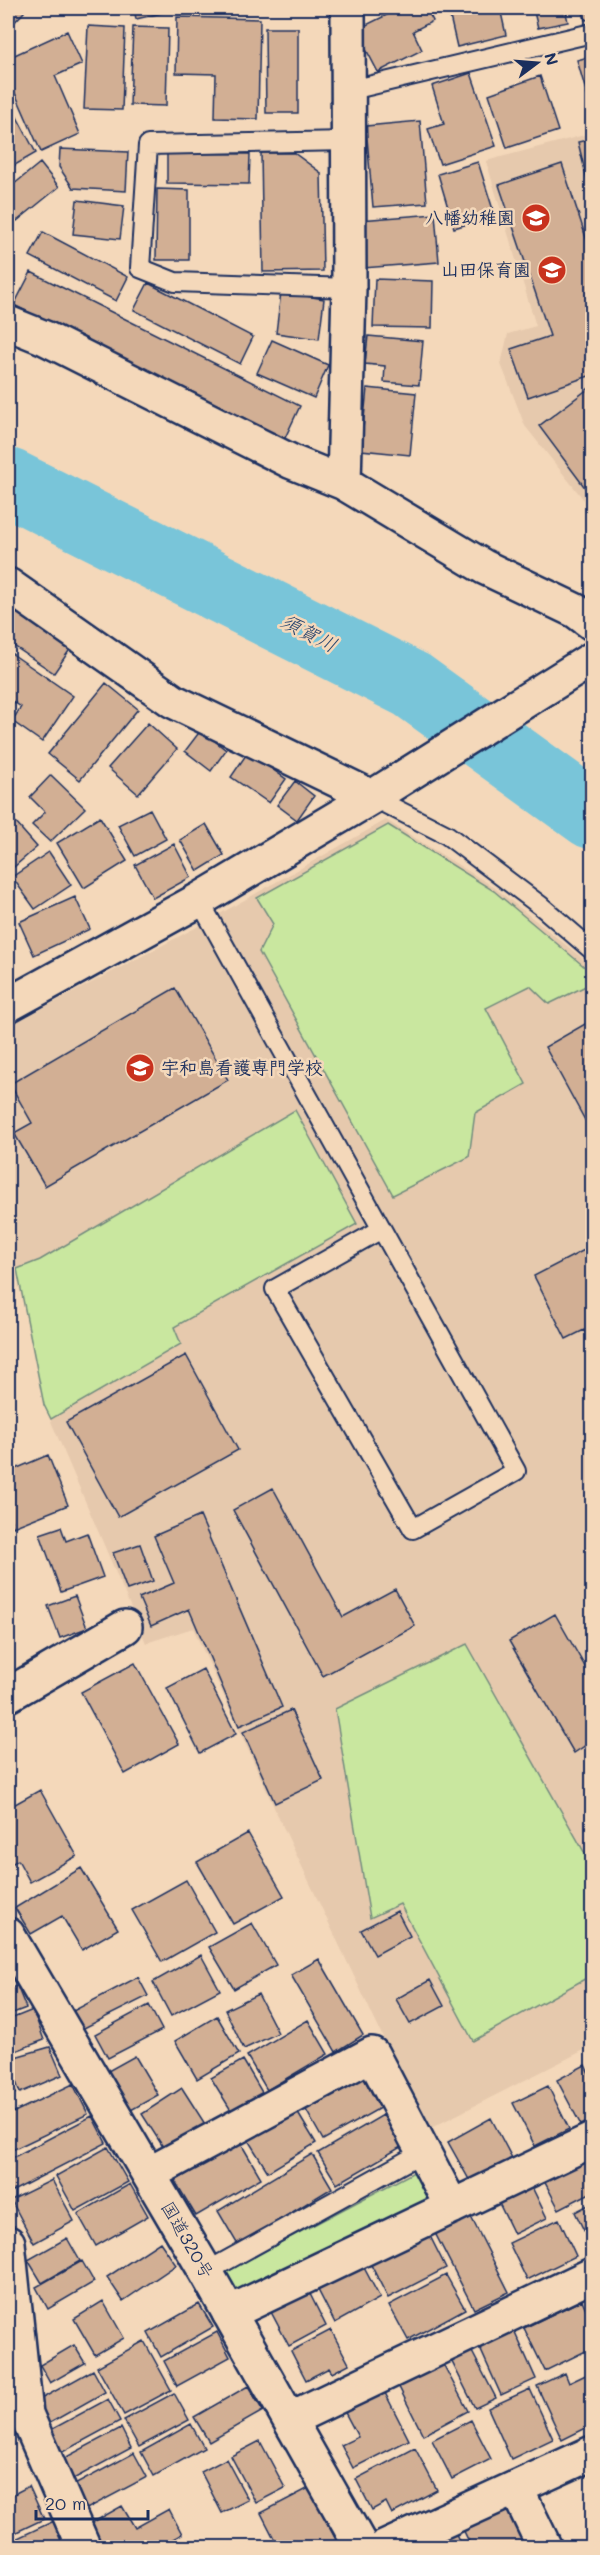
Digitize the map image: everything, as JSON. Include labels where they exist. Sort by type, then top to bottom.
[{"type":"street","points":[[344,483],[349,288],[348,8]]},
{"type":"street","points":[[8,323],[45,338],[292,462],[344,483],[484,567],[587,612]]},
{"type":"street","points":[[8,585],[173,701],[381,791]]},
{"type":"street","points":[[8,1005],[200,900],[587,663]]},
{"type":"street","points":[[8,1695],[125,1627]]},
{"type":"street","name":"国道320号","points":[[8,1935],[206,2272],[362,2547]]},
{"type":"street","points":[[149,2174],[372,2054],[452,2207]]},
{"type":"street","points":[[229,2313],[592,2140]]},
{"type":"street","points":[[8,2243],[26,2414],[84,2547]]},
{"type":"street","points":[[290,2419],[592,2275]]},
{"type":"street","points":[[384,2547],[592,2453]]},
{"type":"street","points":[[516,2488],[545,2547]]},
{"type":"lane","points":[[347,91],[592,33]]},
{"type":"lane","points":[[348,141],[148,145],[140,268],[175,282],[349,288]]},
{"type":"lane","points":[[381,791],[447,835],[541,906],[592,950]]},
{"type":"lane","points":[[200,900],[380,1230],[516,1471],[413,1529],[275,1289],[380,1230]]},
{"type":"lane","points":[[206,2272],[423,2152]]},
{"type":"shaded area","points":[[592,133],[592,510],[525,426],[501,364],[508,334],[536,326],[486,161]]},
{"type":"shaded area","points":[[386,820],[494,887],[592,966],[592,2046],[427,2130],[278,1816],[193,1628],[146,1643],[44,1405],[8,1228],[8,1025],[195,928]]},
{"type":"green space","points":[[388,825],[494,891],[592,973],[592,983],[549,1004],[530,986],[486,1008],[526,1084],[475,1113],[469,1157],[393,1195],[259,952],[273,924],[257,898]]},
{"type":"green space","points":[[295,1110],[357,1224],[174,1327],[181,1344],[51,1419],[44,1405],[17,1269],[40,1260]]},
{"type":"green space","points":[[467,1644],[592,1866],[592,1975],[473,2041],[400,1904],[370,1918],[335,1709]]},
{"type":"green space","points":[[414,2172],[430,2202],[235,2305],[219,2275]]},
{"type":"building","points":[[8,8],[19,8],[24,12],[8,29]]},
{"type":"building","points":[[134,8],[183,8],[136,19]]},
{"type":"building","points":[[401,8],[426,8],[433,21],[413,31],[422,50],[378,72],[356,30]]},
{"type":"building","points":[[448,8],[500,8],[506,35],[457,47]]},
{"type":"building","points":[[533,8],[565,8],[568,22],[538,28]]},
{"type":"building","points":[[582,8],[592,8],[592,19],[585,20]]},
{"type":"building","points":[[177,17],[260,19],[258,119],[215,118],[216,74],[176,73]]},
{"type":"building","points":[[88,26],[125,28],[122,110],[84,109]]},
{"type":"building","points":[[133,27],[168,28],[166,106],[130,105]]},
{"type":"building","points":[[265,28],[298,28],[298,113],[266,113]]},
{"type":"building","points":[[67,31],[82,64],[55,76],[80,134],[41,152],[8,77],[8,58]]},
{"type":"building","points":[[592,56],[592,112],[577,60]]},
{"type":"building","points":[[471,73],[496,146],[440,164],[428,129],[444,124],[432,86]]},
{"type":"building","points":[[540,76],[558,131],[507,148],[489,94]]},
{"type":"building","points":[[8,100],[36,153],[8,169]]},
{"type":"building","points":[[420,121],[427,203],[373,207],[366,126]]},
{"type":"building","points":[[592,139],[592,200],[578,142]]},
{"type":"building","points":[[60,149],[128,152],[126,191],[73,188],[59,167]]},
{"type":"building","points":[[167,153],[250,154],[249,184],[167,183]]},
{"type":"building","points":[[261,153],[294,153],[321,173],[323,271],[263,272]]},
{"type":"building","points":[[478,162],[495,216],[454,228],[438,174]]},
{"type":"building","points":[[40,163],[59,187],[17,221],[8,211],[8,189]]},
{"type":"building","points":[[562,164],[592,256],[592,349],[590,349],[592,375],[528,397],[511,349],[550,336],[499,185]]},
{"type":"building","points":[[157,189],[189,190],[189,260],[156,260]]},
{"type":"building","points":[[77,200],[124,206],[120,239],[73,234]]},
{"type":"building","points":[[435,214],[439,262],[363,268],[360,220]]},
{"type":"building","points":[[43,232],[128,277],[116,301],[30,256]]},
{"type":"building","points":[[8,266],[14,268],[8,286]]},
{"type":"building","points":[[31,272],[300,406],[284,440],[14,305]]},
{"type":"building","points":[[375,279],[433,281],[432,328],[373,327]]},
{"type":"building","points":[[148,283],[253,337],[240,364],[134,310]]},
{"type":"building","points":[[281,292],[324,299],[319,339],[276,333]]},
{"type":"building","points":[[368,336],[423,341],[419,385],[384,382],[385,366],[365,364]]},
{"type":"building","points":[[272,340],[328,365],[314,398],[257,373]]},
{"type":"building","points":[[592,386],[592,497],[539,426]]},
{"type":"building","points":[[367,388],[416,393],[410,455],[361,450]]},
{"type":"building","points":[[14,609],[71,648],[54,673],[8,642],[8,619]]},
{"type":"building","points":[[8,651],[73,696],[42,742],[12,721],[21,707],[8,698]]},
{"type":"building","points":[[106,683],[138,709],[80,780],[48,754]]},
{"type":"building","points":[[148,723],[177,749],[138,794],[108,768]]},
{"type":"building","points":[[201,730],[226,750],[211,771],[185,751]]},
{"type":"building","points":[[248,752],[286,779],[269,803],[231,777]]},
{"type":"building","points":[[51,775],[85,808],[50,842],[32,825],[45,812],[30,797]]},
{"type":"building","points":[[295,781],[314,796],[297,820],[277,805]]},
{"type":"building","points":[[150,809],[166,839],[135,856],[118,825]]},
{"type":"building","points":[[8,814],[37,847],[8,872]]},
{"type":"building","points":[[100,817],[127,861],[84,888],[57,843]]},
{"type":"building","points":[[206,824],[224,855],[198,871],[180,840]]},
{"type":"building","points":[[174,844],[191,877],[153,898],[135,865]]},
{"type":"building","points":[[49,852],[71,885],[35,909],[12,877]]},
{"type":"building","points":[[75,897],[90,929],[34,955],[19,922]]},
{"type":"building","points":[[175,988],[228,1080],[45,1186],[14,1133],[32,1123],[10,1084]]},
{"type":"building","points":[[592,1020],[592,1133],[545,1047]]},
{"type":"building","points":[[592,1246],[592,1345],[584,1330],[566,1339],[534,1276]]},
{"type":"building","points":[[186,1355],[238,1450],[118,1517],[66,1422]]},
{"type":"building","points":[[48,1455],[68,1505],[13,1527],[8,1513],[8,1472]]},
{"type":"building","points":[[273,1488],[343,1617],[395,1589],[415,1626],[323,1676],[233,1510]]},
{"type":"building","points":[[200,1516],[282,1707],[239,1726],[189,1609],[151,1626],[139,1598],[174,1583],[154,1536]]},
{"type":"building","points":[[61,1527],[66,1541],[87,1533],[103,1577],[61,1592],[40,1534]]},
{"type":"building","points":[[140,1544],[153,1581],[127,1590],[113,1553]]},
{"type":"building","points":[[75,1596],[87,1628],[60,1638],[48,1606]]},
{"type":"building","points":[[555,1614],[592,1679],[592,1741],[574,1753],[509,1641]]},
{"type":"building","points":[[135,1663],[179,1744],[125,1774],[81,1692]]},
{"type":"building","points":[[203,1669],[236,1734],[200,1753],[167,1688]]},
{"type":"building","points":[[291,1710],[323,1780],[275,1803],[243,1732]]},
{"type":"building","points":[[40,1790],[77,1856],[30,1882],[18,1860],[8,1866],[8,1808]]},
{"type":"building","points":[[248,1833],[284,1896],[233,1924],[197,1862]]},
{"type":"building","points":[[81,1868],[118,1929],[82,1950],[62,1916],[31,1934],[15,1908]]},
{"type":"building","points":[[186,1880],[215,1932],[162,1962],[132,1910]]},
{"type":"building","points":[[397,1911],[410,1936],[375,1955],[361,1930]]},
{"type":"building","points":[[252,1923],[276,1965],[234,1989],[209,1947]]},
{"type":"building","points":[[201,1955],[220,1990],[171,2016],[153,1982]]},
{"type":"building","points":[[319,1959],[363,2035],[336,2052],[291,1975]]},
{"type":"building","points":[[138,1977],[148,1996],[82,2029],[73,2011]]},
{"type":"building","points":[[430,1980],[444,2006],[410,2024],[396,1999]]},
{"type":"building","points":[[17,1986],[26,2008],[8,2015],[8,1989]]},
{"type":"building","points":[[258,1994],[278,2033],[244,2049],[225,2010]]},
{"type":"building","points":[[149,2005],[162,2030],[108,2058],[95,2034]]},
{"type":"building","points":[[33,2010],[44,2040],[8,2054],[8,2020]]},
{"type":"building","points":[[217,2016],[239,2054],[197,2079],[175,2041]]},
{"type":"building","points":[[308,2020],[328,2054],[267,2090],[247,2056]]},
{"type":"building","points":[[50,2047],[62,2075],[20,2093],[8,2059]]},
{"type":"building","points":[[135,2056],[158,2095],[131,2110],[108,2071]]},
{"type":"building","points":[[243,2060],[263,2094],[232,2112],[211,2078]]},
{"type":"building","points":[[585,2065],[592,2080],[592,2121],[582,2127],[557,2080]]},
{"type":"building","points":[[8,2074],[16,2093],[8,2097]]},
{"type":"building","points":[[363,2077],[380,2108],[323,2140],[305,2108]]},
{"type":"building","points":[[73,2084],[88,2114],[8,2152],[8,2115]]},
{"type":"building","points":[[548,2086],[569,2129],[535,2146],[513,2103]]},
{"type":"building","points":[[182,2088],[205,2124],[165,2150],[142,2114]]},
{"type":"building","points":[[296,2110],[316,2143],[268,2172],[248,2140]]},
{"type":"building","points":[[383,2115],[401,2147],[337,2184],[318,2153]]},
{"type":"building","points":[[92,2116],[106,2143],[9,2193],[8,2160]]},
{"type":"building","points":[[491,2118],[513,2160],[471,2183],[448,2142]]},
{"type":"building","points":[[240,2142],[261,2178],[196,2216],[175,2181]]},
{"type":"building","points":[[108,2147],[128,2182],[75,2211],[56,2176]]},
{"type":"building","points":[[583,2153],[592,2170],[592,2192],[559,2209],[541,2175]]},
{"type":"building","points":[[312,2154],[332,2188],[238,2245],[218,2211]]},
{"type":"building","points":[[52,2180],[74,2221],[34,2243],[11,2200]]},
{"type":"building","points":[[530,2183],[547,2218],[514,2234],[497,2199]]},
{"type":"building","points":[[130,2184],[148,2216],[96,2246],[78,2214]]},
{"type":"building","points":[[592,2203],[592,2247],[575,2212]]},
{"type":"building","points":[[468,2211],[509,2292],[474,2309],[433,2229]]},
{"type":"building","points":[[559,2219],[576,2256],[527,2280],[509,2243]]},
{"type":"building","points":[[427,2230],[446,2268],[388,2298],[368,2259]]},
{"type":"building","points":[[67,2238],[80,2261],[42,2283],[28,2260]]},
{"type":"building","points":[[160,2242],[176,2265],[123,2301],[107,2277]]},
{"type":"building","points":[[82,2261],[94,2282],[48,2309],[36,2287]]},
{"type":"building","points":[[361,2262],[380,2298],[335,2323],[316,2286]]},
{"type":"building","points":[[446,2275],[465,2309],[408,2340],[389,2305]]},
{"type":"building","points":[[308,2290],[326,2326],[289,2346],[270,2310]]},
{"type":"building","points":[[582,2300],[592,2323],[592,2348],[545,2371],[524,2328]]},
{"type":"building","points":[[103,2301],[124,2338],[95,2355],[74,2319]]},
{"type":"building","points":[[199,2304],[213,2327],[161,2357],[148,2333]]},
{"type":"building","points":[[331,2330],[349,2364],[332,2373],[329,2368],[306,2380],[291,2351]]},
{"type":"building","points":[[514,2330],[536,2379],[501,2395],[479,2346]]},
{"type":"building","points":[[217,2332],[230,2357],[177,2386],[164,2361]]},
{"type":"building","points":[[144,2341],[171,2390],[124,2415],[97,2367]]},
{"type":"building","points":[[74,2345],[85,2363],[50,2383],[40,2365]]},
{"type":"building","points":[[469,2346],[496,2398],[475,2408],[449,2356]]},
{"type":"building","points":[[441,2360],[468,2411],[423,2435],[397,2383]]},
{"type":"building","points":[[93,2370],[105,2392],[43,2427],[30,2405]]},
{"type":"building","points":[[592,2372],[592,2425],[562,2440],[537,2386],[565,2373],[569,2383]]},
{"type":"building","points":[[381,2385],[409,2440],[353,2468],[341,2445],[358,2437],[341,2405]]},
{"type":"building","points":[[248,2386],[263,2411],[209,2442],[194,2417]]},
{"type":"building","points":[[530,2389],[553,2439],[511,2459],[488,2408]]},
{"type":"building","points":[[174,2393],[189,2420],[139,2447],[124,2420]]},
{"type":"building","points":[[108,2399],[120,2421],[57,2455],[45,2433]]},
{"type":"building","points":[[471,2420],[491,2459],[452,2479],[432,2440]]},
{"type":"building","points":[[191,2424],[204,2448],[154,2476],[141,2452]]},
{"type":"building","points":[[121,2428],[131,2448],[66,2483],[55,2463]]},
{"type":"building","points":[[260,2441],[285,2488],[256,2503],[231,2456]]},
{"type":"building","points":[[415,2448],[437,2490],[392,2514],[386,2502],[372,2510],[356,2479]]},
{"type":"building","points":[[134,2453],[147,2477],[79,2513],[67,2489]]},
{"type":"building","points":[[226,2459],[248,2500],[222,2513],[201,2472]]},
{"type":"building","points":[[29,2486],[44,2519],[8,2536],[8,2497]]},
{"type":"building","points":[[309,2488],[336,2540],[321,2548],[279,2548],[261,2513]]},
{"type":"building","points":[[505,2503],[526,2548],[472,2548],[461,2525]]},
{"type":"building","points":[[122,2506],[135,2528],[169,2509],[182,2534],[157,2548],[100,2548],[88,2525]]},
{"type":"building","points":[[54,2521],[65,2545],[59,2548],[14,2548],[11,2541]]},
{"type":"building","points":[[454,2529],[462,2548],[415,2548]]},
{"type":"waterway","name":"須賀川","points":[[8,482],[412,685],[592,815]]},
{"type":"place","name":"八幡幼稚園","points":[[536,218]]},
{"type":"place","name":"山田保育園","points":[[552,270]]},
{"type":"place","name":"宇和島看護専門学校","points":[[140,1068]]}]
